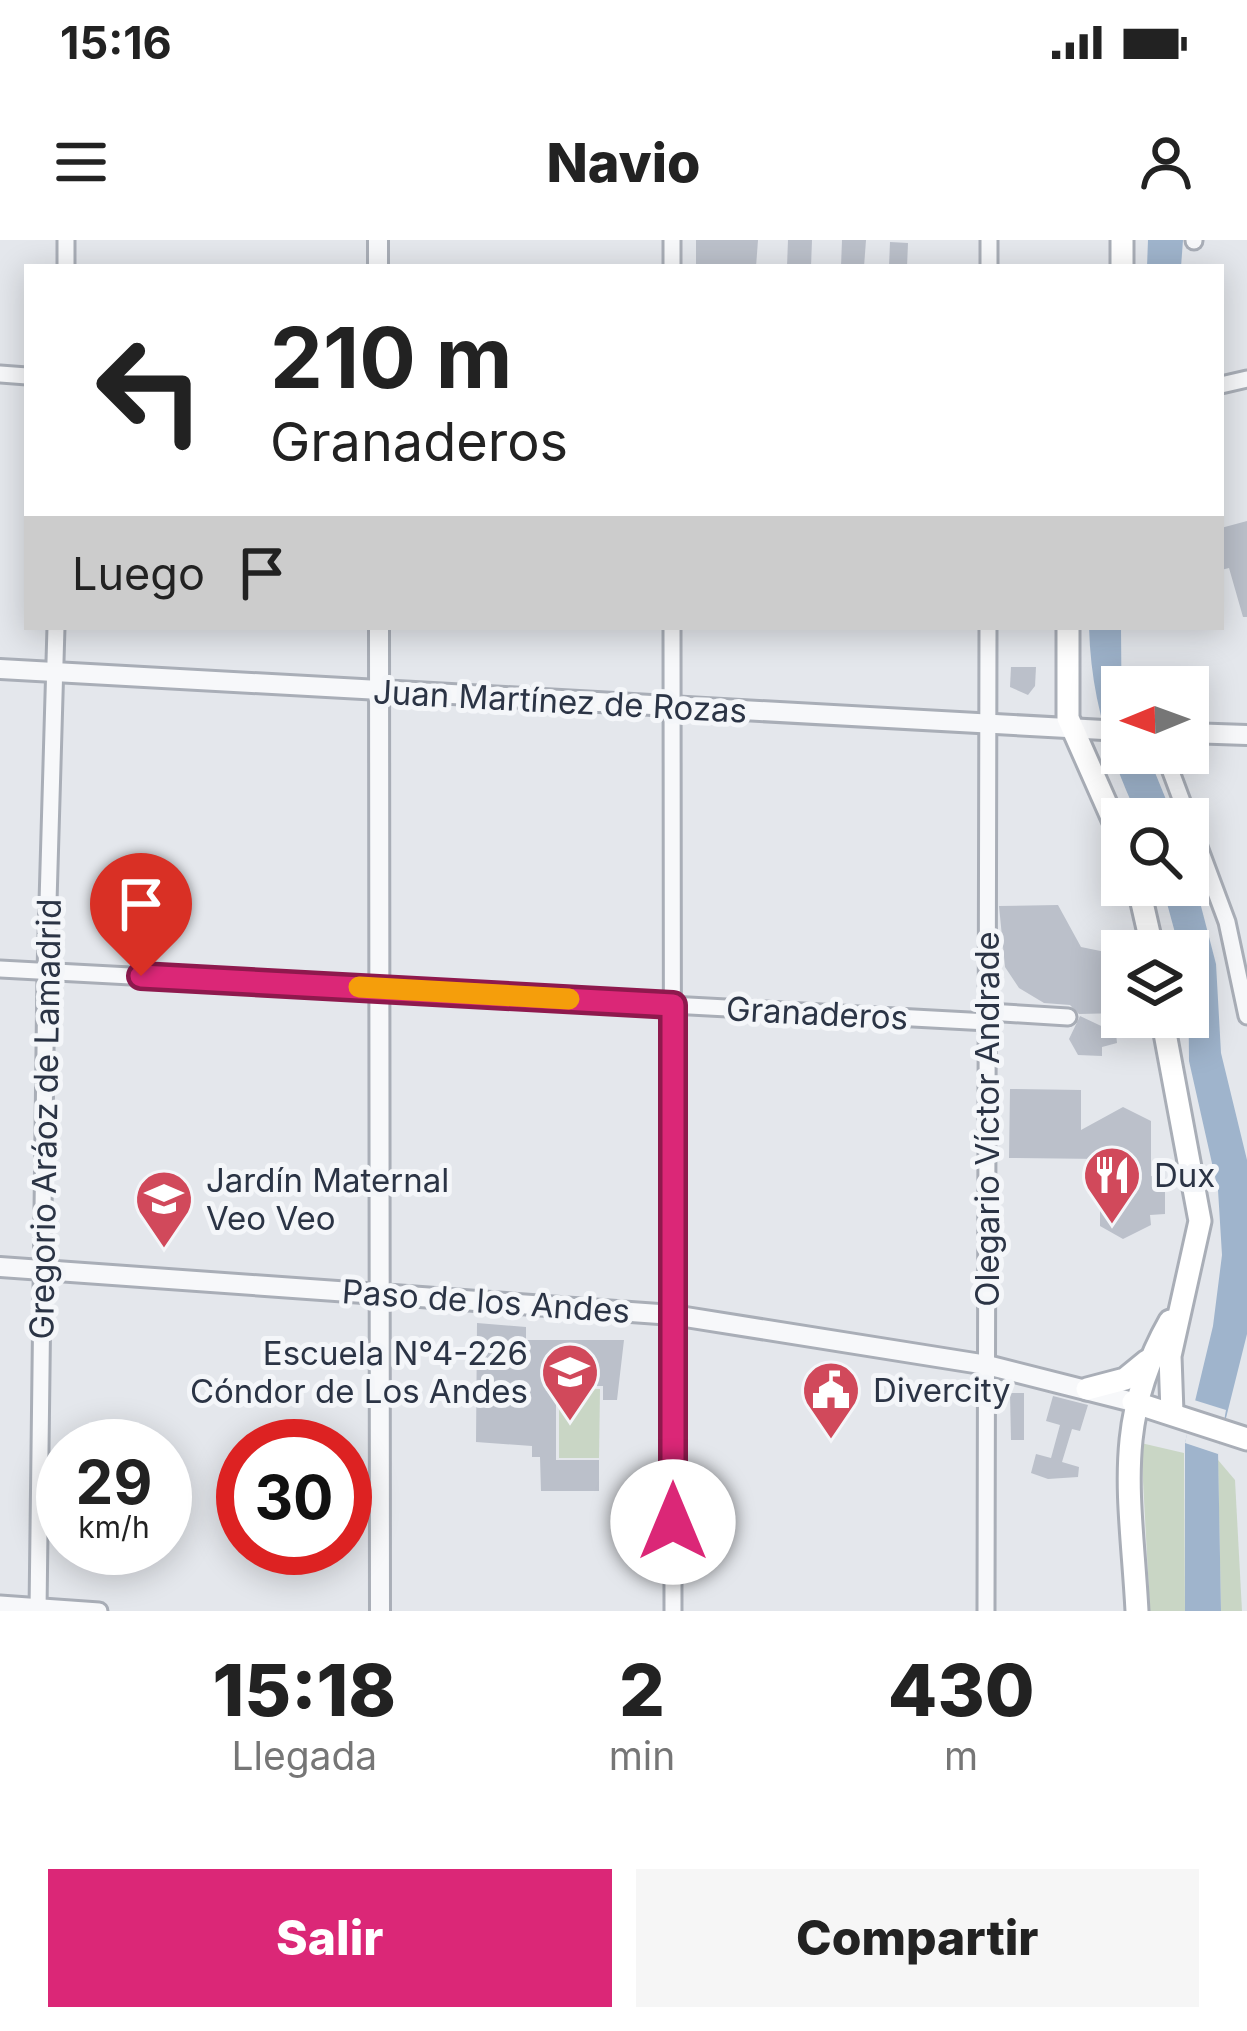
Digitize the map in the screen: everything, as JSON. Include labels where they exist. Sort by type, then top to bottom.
[{"type":"main road","points":[[1068,630],[1070,726],[1103,798]]},
{"type":"main road","points":[[1166,1038],[1200,1221],[1170,1355],[1180,1416]]},
{"type":"main road","points":[[1137,1611],[1128,1434],[1147,1361],[1183,1298]]},
{"type":"main road","points":[[1087,1389],[1125,1379],[1147,1361]]},
{"type":"main road","name":"Paso de los Andes","points":[[1133,1402],[1247,1438]]},
{"type":"street","name":"Gregorio Aráoz de Lamadrid","points":[[38,1609],[46,971],[56,630]]},
{"type":"street","points":[[379,630],[380,1611]]},
{"type":"street","points":[[672,630],[673,1611]]},
{"type":"street","name":"Olegario Víctor Andrade","points":[[986,1611],[988,630]]},
{"type":"street","name":"Juan Martínez de Rozas","points":[[0,670],[1101,729]]},
{"type":"street","points":[[1209,734],[1247,735]]},
{"type":"street","points":[[1172,774],[1227,922],[1247,1016]]},
{"type":"street","name":"Granaderos","points":[[0,969],[673,1005],[1068,1017]]},
{"type":"street","name":"Paso de los Andes","points":[[0,1268],[673,1315],[987,1365],[1133,1402]]},
{"type":"street","points":[[0,1604],[99,1611]]},
{"type":"green space","points":[[559,1388],[600,1389],[599,1458],[559,1458]]},
{"type":"green space","points":[[1141,1443],[1184,1453],[1185,1611],[1150,1611]]},
{"type":"green space","points":[[1218,1460],[1235,1480],[1242,1611],[1221,1611]]},
{"type":"water","points":[[1148,240],[1183,240],[1181,264],[1147,264]]},
{"type":"water","points":[[1089,630],[1121,630],[1121,666],[1101,666],[1101,713]]},
{"type":"water","points":[[1120,774],[1156,774],[1165,798],[1129,798]]},
{"type":"water","points":[[1168,906],[1201,906],[1207,930],[1174,930]]},
{"type":"water","points":[[1209,937],[1216,964],[1221,1053],[1247,1160],[1247,1334],[1218,1450],[1221,1611],[1185,1611],[1185,1443],[1213,1326],[1222,1255],[1218,1190],[1189,1061],[1189,1038],[1209,1038]]},
{"type":"pier","points":[[1194,1400],[1226,1410],[1218,1454],[1185,1443]]},
{"type":"building","points":[[696,240],[758,240],[756,264],[696,264]]},
{"type":"building","points":[[788,240],[812,240],[811,264],[787,264]]},
{"type":"building","points":[[842,240],[866,240],[864,264],[841,264]]},
{"type":"building","points":[[890,242],[908,243],[907,264],[889,264]]},
{"type":"building","points":[[1247,521],[1247,617],[1243,617],[1229,568],[1224,569],[1224,527]]},
{"type":"building","points":[[1011,667],[1036,667],[1035,686],[1028,695],[1010,687]]},
{"type":"building","points":[[1058,905],[1081,947],[1101,951],[1101,1013],[1079,1014],[1070,1005],[1044,1003],[1019,988],[1005,967],[999,906]]},
{"type":"building","points":[[1080,1016],[1101,1026],[1101,1038],[1116,1038],[1117,1043],[1102,1047],[1102,1056],[1078,1055],[1069,1039]]},
{"type":"building","points":[[1010,1089],[1081,1090],[1081,1130],[1123,1107],[1151,1121],[1151,1176],[1165,1177],[1165,1214],[1150,1215],[1151,1225],[1123,1239],[1100,1226],[1100,1159],[1009,1158]]},
{"type":"building","points":[[477,1323],[526,1327],[526,1340],[624,1340],[617,1400],[603,1400],[603,1386],[556,1386],[556,1460],[599,1460],[599,1491],[541,1491],[540,1457],[532,1457],[532,1446],[476,1442]]},
{"type":"building","points":[[1010,1393],[1024,1393],[1024,1440],[1011,1440]]},
{"type":"building","points":[[1053,1396],[1088,1405],[1080,1431],[1072,1429],[1062,1462],[1079,1467],[1078,1477],[1048,1479],[1031,1473],[1036,1454],[1051,1458],[1060,1425],[1046,1421]]},
{"type":"slow traffic","points":[[359,987],[569,999]]},
{"type":"place","name":"Dux","points":[[1112,1226]]},
{"type":"place","name":"Jardín Maternal Veo Veo","points":[[164,1250]]},
{"type":"place","name":"Escuela N°4-226 Cóndor de Los Andes","points":[[570,1423]]},
{"type":"place","name":"Divercity","points":[[831,1441]]},
{"type":"route","points":[[141,976],[673,1005],[673,1522]]}]
